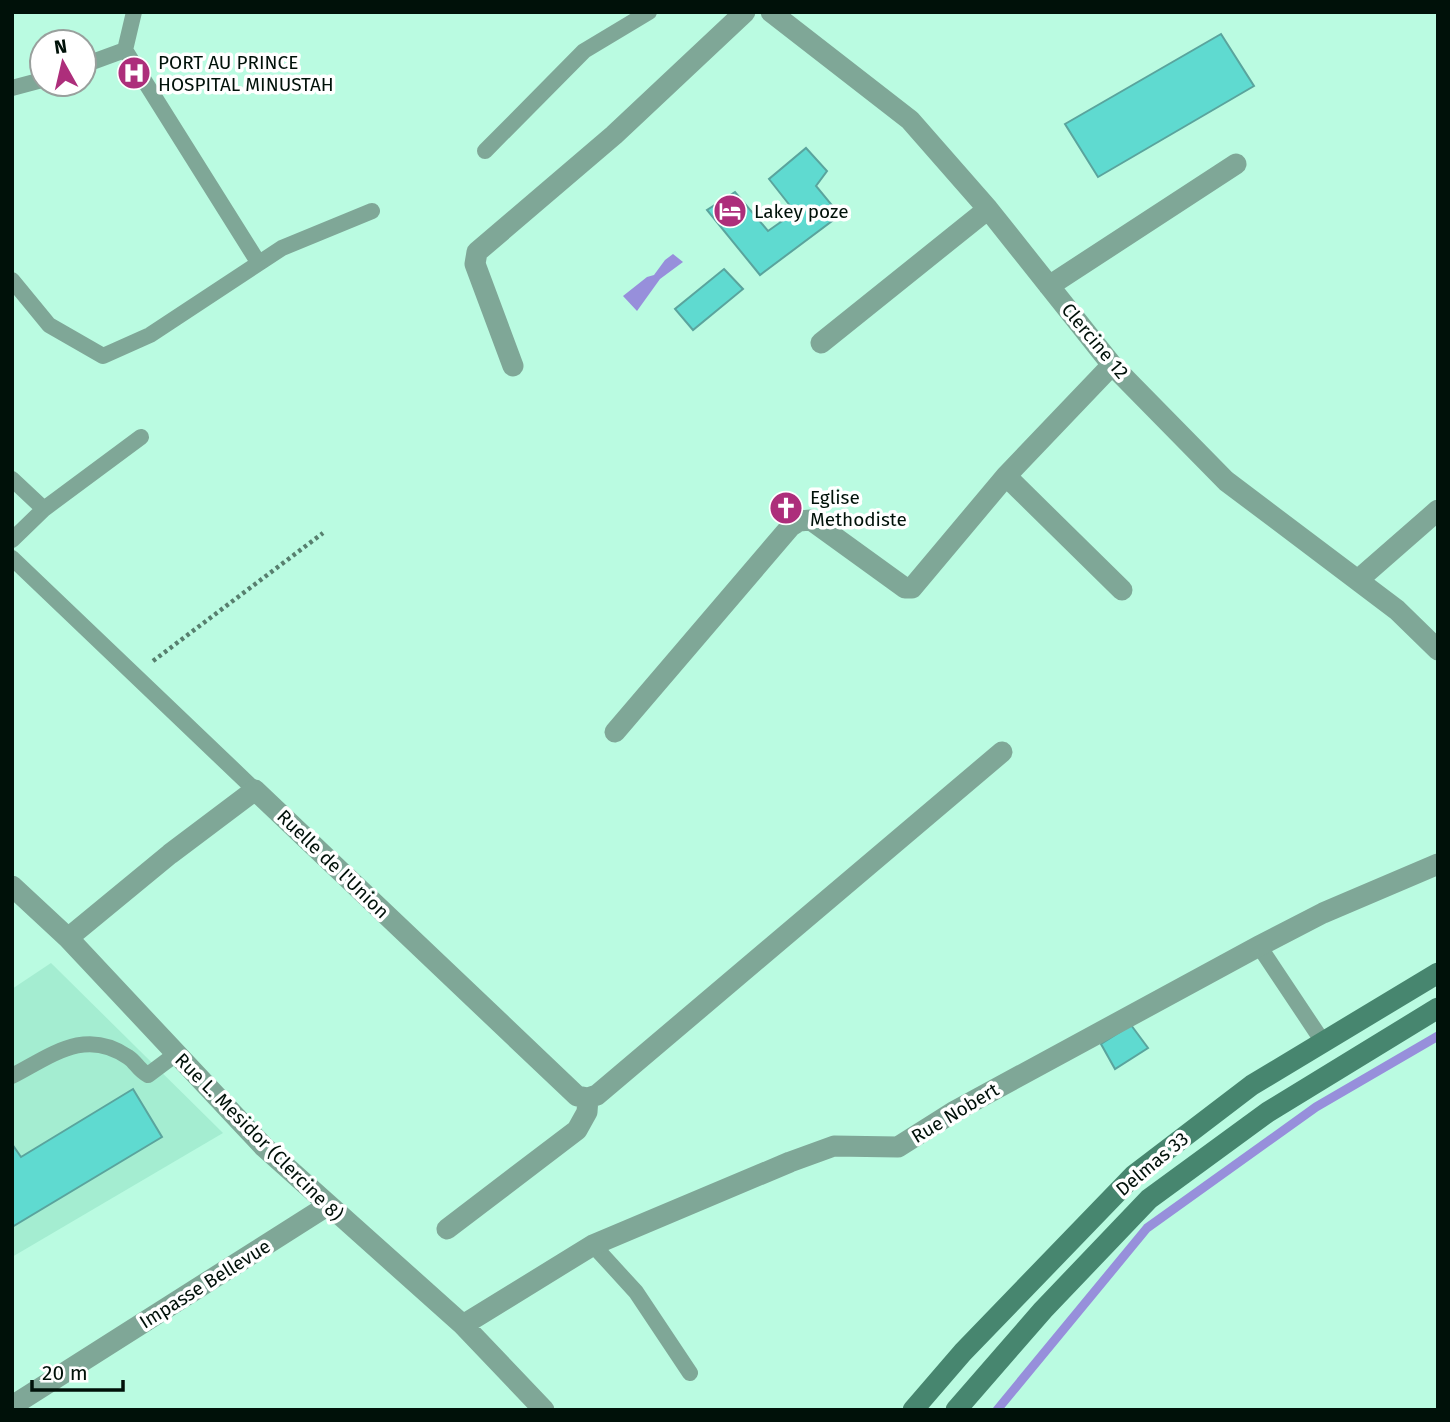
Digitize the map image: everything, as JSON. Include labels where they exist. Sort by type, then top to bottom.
[{"type":"main road","name":"Delmas 33","points":[[913,1410],[963,1352],[1134,1175],[1252,1085],[1438,973]]},
{"type":"main road","name":"Delmas 33","points":[[956,1410],[1043,1310],[1149,1199],[1268,1112],[1438,1008]]},
{"type":"street","points":[[513,366],[475,264],[477,252],[614,135],[745,12]]},
{"type":"street","name":"Clercine 12","points":[[771,12],[910,120],[988,209],[1112,365],[1226,481],[1397,610],[1438,650]]},
{"type":"street","points":[[1049,286],[1236,164]]},
{"type":"street","points":[[821,343],[988,209]]},
{"type":"street","points":[[615,732],[799,520],[811,520],[905,588],[912,588],[1006,475],[1112,365]]},
{"type":"street","points":[[1006,475],[1122,590]]},
{"type":"street","points":[[1358,580],[1438,510]]},
{"type":"street","points":[[447,1229],[577,1130],[587,1112],[588,1098],[597,1095],[1002,752]]},
{"type":"street","points":[[68,938],[170,854],[255,790]]},
{"type":"street","name":"Ruelle de l'Union","points":[[255,790],[577,1096],[588,1098]]},
{"type":"street","name":"Rue Nobert","points":[[463,1325],[593,1245],[834,1146],[898,1147],[967,1104],[1259,946],[1323,913],[1438,864]]},
{"type":"street","name":"Rue L. Mesidor (Clercine 8)","points":[[12,886],[68,938],[264,1147],[463,1325],[544,1410]]},
{"type":"street","name":"Impasse Bellevue","points":[[12,1406],[327,1206]]},
{"type":"lane","points":[[134,12],[125,50],[258,262]]},
{"type":"lane","points":[[485,151],[584,51],[649,12]]},
{"type":"lane","points":[[98,60],[125,50]]},
{"type":"lane","points":[[12,280],[49,325],[103,356],[150,335],[282,248],[372,211]]},
{"type":"lane","points":[[12,540],[44,509],[141,437]]},
{"type":"lane","points":[[12,479],[44,509]]},
{"type":"lane","points":[[12,558],[255,790]]},
{"type":"lane","points":[[1259,946],[1323,1042]]},
{"type":"lane","points":[[12,1076],[71,1046],[93,1042],[129,1057],[139,1070],[148,1075],[176,1054]]},
{"type":"lane","points":[[593,1245],[636,1292],[691,1373]]},
{"type":"path","points":[[136,674],[323,533]]},
{"type":"shaded area","points":[[673,254],[683,262],[660,279],[637,311],[623,296],[647,277],[654,275]]},
{"type":"shaded area","points":[[51,963],[223,1133],[12,1257],[12,989]]},
{"type":"building","points":[[1221,34],[1254,86],[1098,177],[1065,124]]},
{"type":"building","name":"Lakey poze","points":[[806,148],[827,171],[816,186],[840,215],[760,275],[707,210],[735,192],[768,231],[795,212],[769,179]]},
{"type":"building","points":[[724,269],[743,289],[693,330],[675,309]]},
{"type":"building","points":[[1131,1025],[1148,1048],[1115,1069],[1101,1044]]},
{"type":"building","points":[[133,1089],[162,1137],[12,1227],[12,1144],[21,1157]]},
{"type":"waterway","points":[[997,1410],[1147,1228],[1316,1107],[1438,1036]]},
{"type":"place","name":"PORT AU PRINCE HOSPITAL MINUSTAH","points":[[134,73]]},
{"type":"place","name":"Lakey poze","points":[[730,211]]},
{"type":"place","name":"Eglise Methodiste","points":[[786,508]]}]
